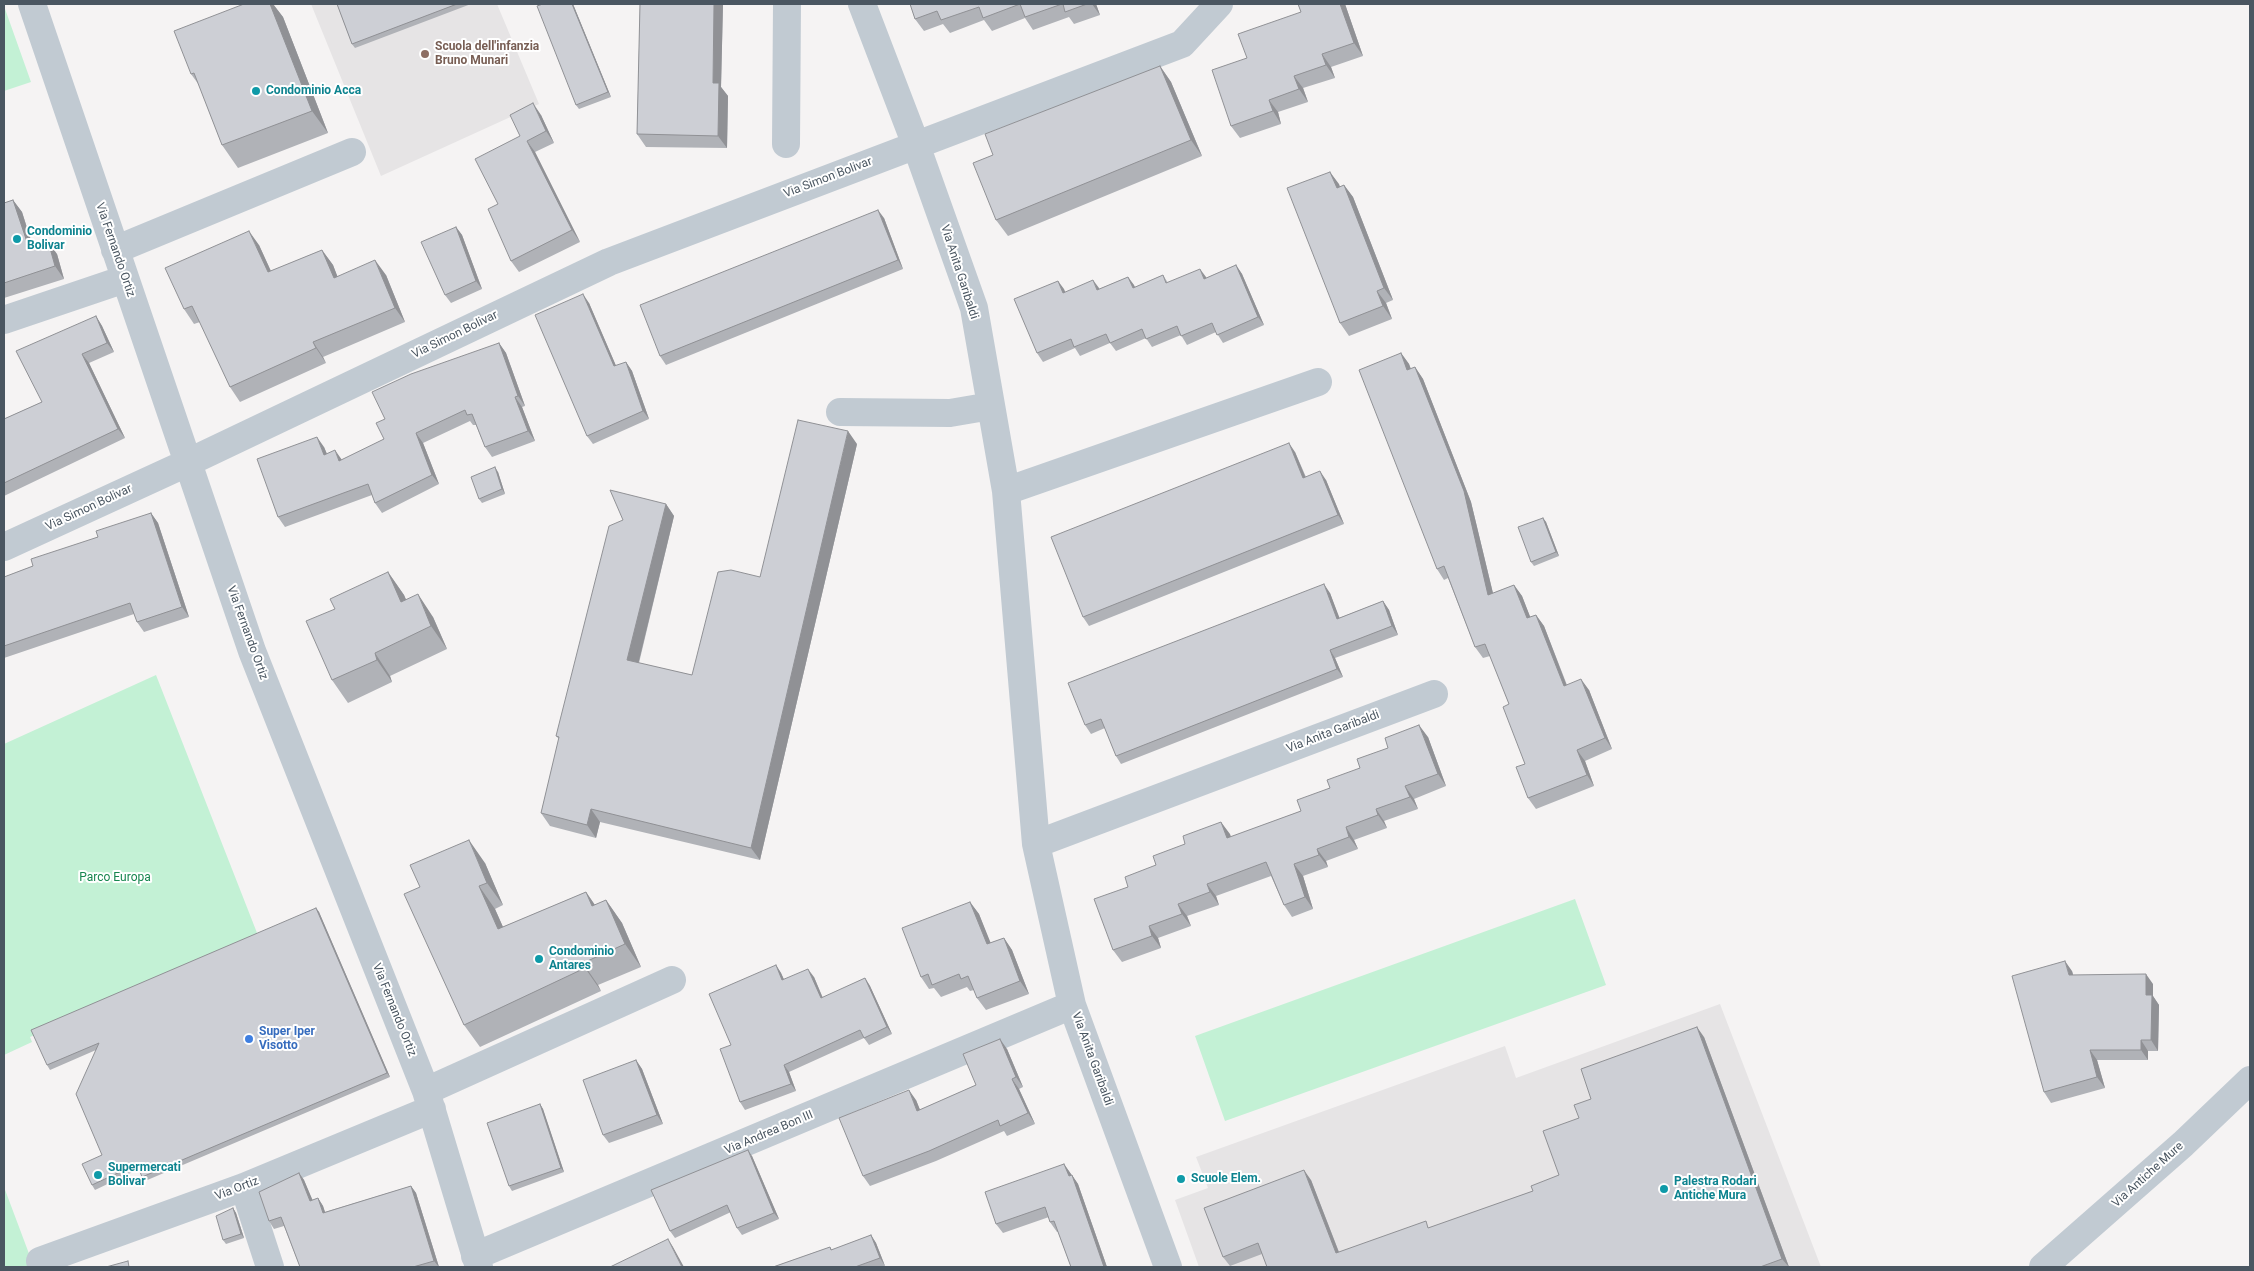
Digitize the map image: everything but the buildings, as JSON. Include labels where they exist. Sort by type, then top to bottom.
[{"type":"street","name":"Via Fernando Ortiz","points":[[32,4],[252,651],[429,1100],[477,1262]]},
{"type":"street","points":[[786,144],[787,4]]},
{"type":"street","name":"Via Anita Garibaldi","points":[[862,4],[916,145],[974,308],[1006,491],[1036,844],[1072,1005],[1168,1267]]},
{"type":"street","points":[[916,145],[1182,44],[1219,4]]},
{"type":"street","name":"Via Simon Bolivar","points":[[4,547],[189,462],[608,262],[916,145]]},
{"type":"street","points":[[115,250],[352,152]]},
{"type":"street","points":[[4,320],[125,279]]},
{"type":"street","points":[[1006,491],[1318,382]]},
{"type":"street","points":[[840,412],[950,413],[991,406]]},
{"type":"street","name":"Via Anita Garibaldi","points":[[1036,844],[1434,694]]},
{"type":"street","name":"Via Ortiz","points":[[41,1264],[244,1186],[429,1100],[672,980]]},
{"type":"street","name":"Via Andrea Bon III","points":[[477,1262],[1072,1005]]},
{"type":"street","name":"Via Antiche Mure","points":[[2043,1267],[2183,1144],[2250,1080]]},
{"type":"street","points":[[244,1186],[270,1267]]},
{"type":"shaded area","name":"Scuola dell'infanzia Bruno Munari","points":[[311,4],[497,4],[539,104],[381,176]]},
{"type":"shaded area","points":[[1720,1004],[1821,1267],[1199,1267],[1175,1200],[1208,1188],[1196,1157],[1505,1046],[1516,1078]]},
{"type":"green space","points":[[4,6],[31,82],[4,91]]},
{"type":"green space","name":"Parco Europa","points":[[156,675],[259,938],[30,1037],[32,1042],[4,1055],[4,744]]},
{"type":"green space","points":[[1575,899],[1606,985],[1225,1121],[1195,1036]]},
{"type":"green space","points":[[4,1187],[34,1267],[4,1267]]},
{"type":"place","name":"Scuola dell'infanzia Bruno Munari","points":[[425,54]]},
{"type":"place","name":"Condominio Acca","points":[[256,91]]},
{"type":"place","name":"Condominio Bolivar","points":[[17,239]]},
{"type":"place","name":"Condominio Antares","points":[[539,959]]},
{"type":"place","name":"Super Iper Visotto","points":[[249,1039]]},
{"type":"place","name":"Supermercati Bolivar","points":[[98,1175]]},
{"type":"place","name":"Scuole Elem.","points":[[1181,1179]]},
{"type":"place","name":"Palestra Rodari Antiche Mura","points":[[1664,1189]]}]
